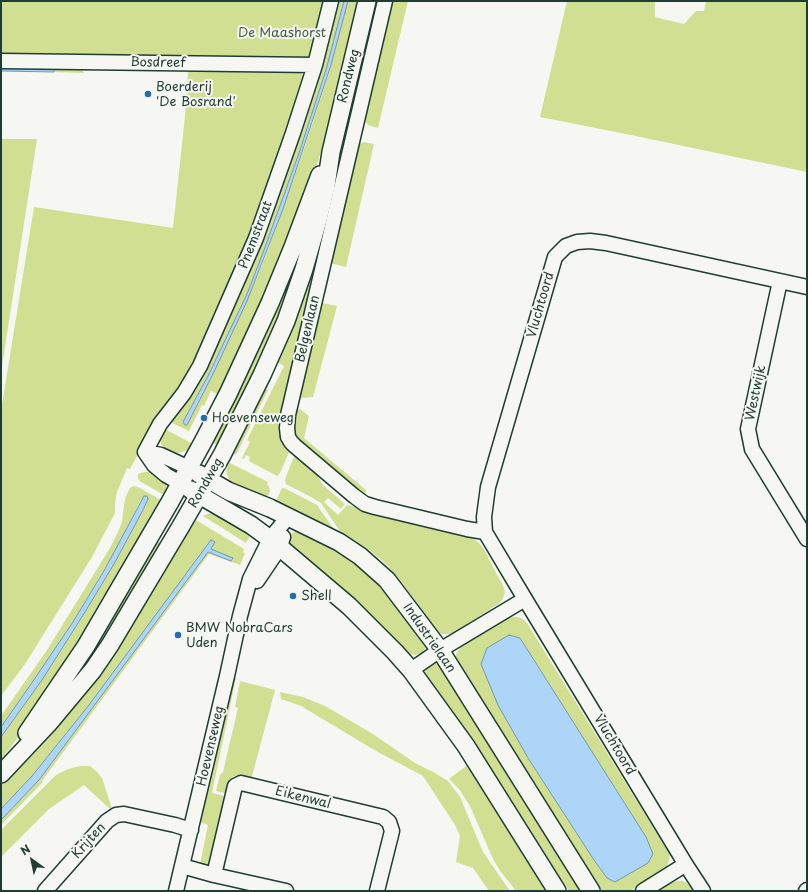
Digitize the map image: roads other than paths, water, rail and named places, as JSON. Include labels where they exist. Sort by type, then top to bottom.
[{"type":"main road","name":"Rondweg","points":[[1,774],[48,724],[93,670],[110,645],[200,495],[262,375],[286,321],[304,269],[318,220],[326,186],[331,152],[367,1]]},
{"type":"main road","name":"Rondweg","points":[[1,770],[52,698],[86,646],[189,468],[228,394],[270,303],[293,247],[316,183],[331,152]]},
{"type":"main road","name":"Industrielaan","points":[[189,468],[228,491],[288,516],[339,542],[360,556],[387,580],[440,650],[591,891]]},
{"type":"main road","points":[[180,483],[251,526],[275,543],[349,606],[395,652],[411,670],[475,759],[557,891]]},
{"type":"street","name":"Pnemstraat","points":[[145,452],[160,424],[184,393],[200,366],[256,238],[294,134],[315,65],[331,1]]},
{"type":"street","name":"Belgenlaan","points":[[385,1],[288,415],[288,437],[291,442],[365,504],[485,532]]},
{"type":"street","name":"Bosdreef","points":[[1,61],[315,65]]},
{"type":"street","name":"Vluchtoord","points":[[703,891],[485,532],[484,517],[488,487],[555,257],[566,246],[577,242],[590,241],[606,243],[807,287]]},
{"type":"street","name":"Westwijk","points":[[780,281],[748,429],[752,449],[807,538]]},
{"type":"street","points":[[145,452],[161,455],[189,468]]},
{"type":"street","points":[[145,452],[154,465],[166,475],[180,483]]},
{"type":"street","name":"Hoevenseweg","points":[[176,891],[250,579],[275,543],[288,516]]},
{"type":"street","points":[[411,670],[440,650],[525,599]]},
{"type":"street","name":"Eikenwal","points":[[214,875],[235,786],[241,783],[383,817],[389,822],[392,830],[377,891]]},
{"type":"street","name":"Krijten","points":[[45,891],[107,821],[116,815],[124,814],[191,830]]},
{"type":"street","points":[[643,891],[686,865]]},
{"type":"street","points":[[182,866],[214,875],[246,887],[286,891]]},
{"type":"water","points":[[344,1],[348,1],[331,65],[283,209],[247,301],[214,372],[187,425],[185,425],[183,422],[209,374],[247,294],[264,250],[299,153],[326,70]]},
{"type":"water","points":[[1,68],[54,69],[54,72],[1,71]]},
{"type":"water","points":[[144,496],[147,496],[148,499],[114,564],[42,680],[1,737],[1,727],[73,622],[105,569]]},
{"type":"water","points":[[211,540],[215,542],[211,549],[233,558],[231,561],[208,552],[39,780],[1,820],[1,809],[32,776],[89,705]]},
{"type":"water","points":[[509,635],[520,638],[646,837],[653,854],[648,863],[615,882],[607,878],[594,860],[528,758],[498,705],[481,664],[487,648]]},
{"type":"place","name":"Boerderij 'De Bosrand'","points":[[148,94]]},
{"type":"place","name":"Hoevenseweg","points":[[204,418]]},
{"type":"place","name":"Shell","points":[[293,596]]},
{"type":"place","name":"BMW NobraCars Uden","points":[[178,635]]},
{"type":"park label","name":"De Maashorst","points":[[282,33]]}]
